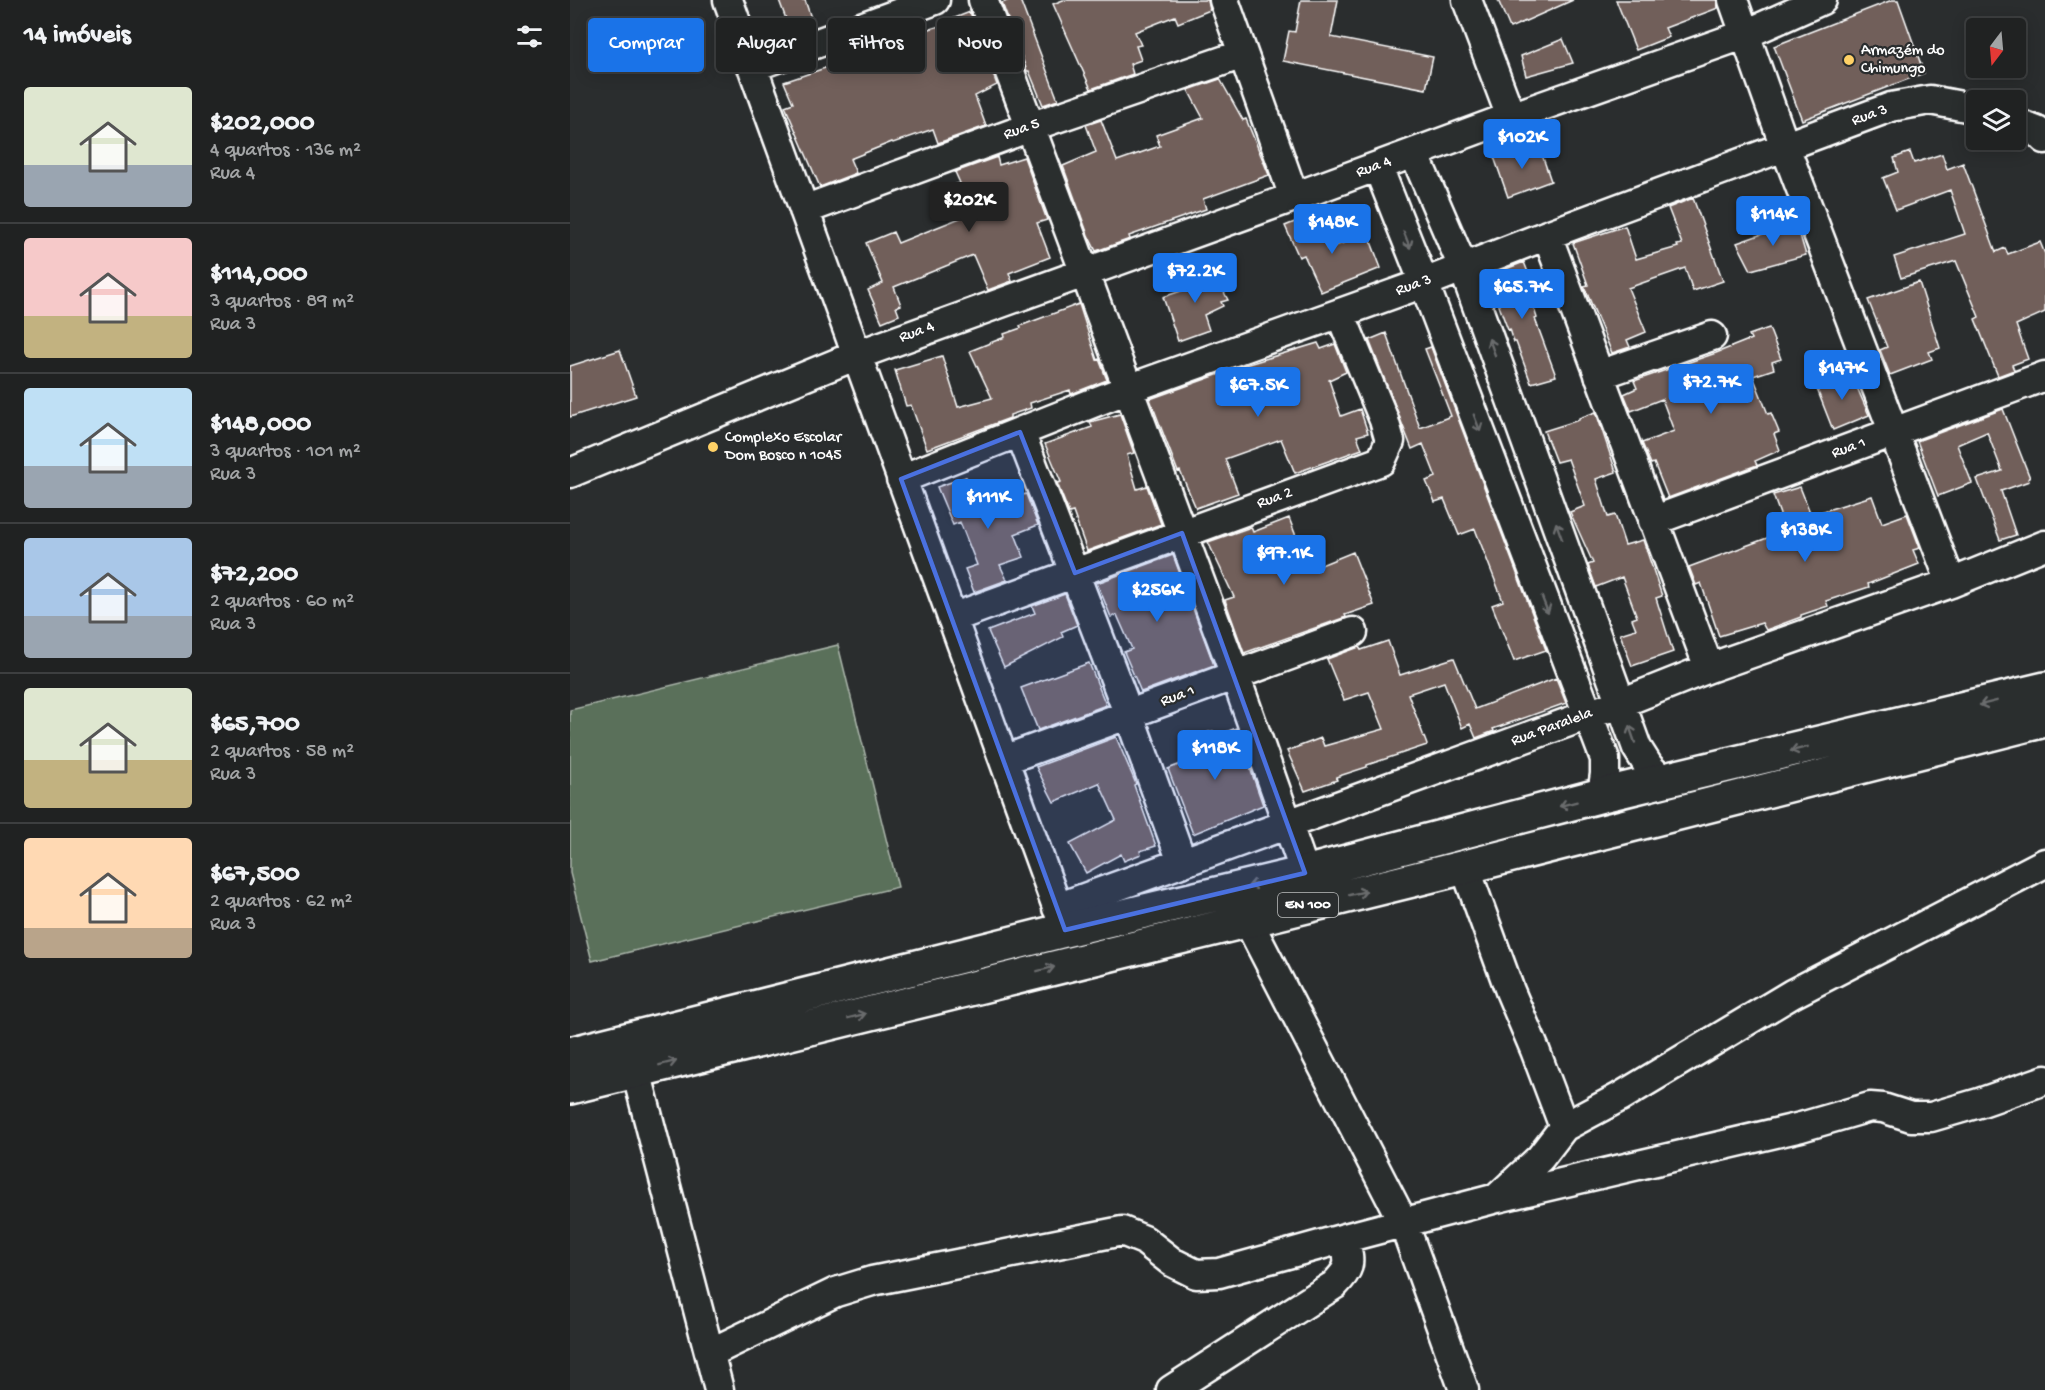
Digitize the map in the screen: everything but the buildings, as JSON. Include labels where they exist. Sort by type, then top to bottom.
[{"type":"main road","name":"EN 100","points":[[570,1054],[1061,919],[1305,873],[1602,795],[2045,689]]},
{"type":"main road","name":"EN 100","points":[[570,1086],[1465,867],[2045,720]]},
{"type":"street","points":[[728,0],[734,18]]},
{"type":"street","points":[[816,44],[935,0]]},
{"type":"street","points":[[983,0],[1235,675],[1305,873]]},
{"type":"street","points":[[1224,0],[1294,197]]},
{"type":"street","points":[[1467,0],[1511,117]]},
{"type":"street","points":[[1733,0],[1785,147],[1951,583]]},
{"type":"street","name":"Rua 4","points":[[570,473],[857,355],[1746,34],[1822,0]]},
{"type":"street","name":"Rua 5","points":[[804,210],[1030,127],[1243,54]]},
{"type":"street","points":[[754,72],[1061,919]]},
{"type":"street","name":"Rua 3","points":[[902,478],[1128,389],[1424,283],[1891,107],[1930,100],[1966,107]]},
{"type":"street","points":[[2026,127],[2037,131],[2045,139]]},
{"type":"street","points":[[1414,153],[1463,267],[1637,748],[1649,767],[1664,782]]},
{"type":"street","points":[[1378,167],[1605,759],[1602,795]]},
{"type":"street","points":[[1547,235],[1709,668]]},
{"type":"street","name":"Rua 2","points":[[952,618],[1381,461],[1390,441],[1384,420],[1340,313]]},
{"type":"street","points":[[1599,375],[1712,336]]},
{"type":"street","name":"Rua 1","points":[[1653,521],[2045,376]]},
{"type":"street","points":[[1020,432],[1129,715],[1182,862]]},
{"type":"street","name":"Rua Paralela","points":[[1061,919],[1182,862],[1621,703],[1709,668],[1951,583],[2045,545]]},
{"type":"street","name":"Rua 1","points":[[1004,760],[1353,632]]},
{"type":"street","points":[[1497,1198],[1540,1158],[1564,1127],[1620,1097],[1792,994],[2045,863]]},
{"type":"street","points":[[1465,867],[1510,991],[1539,1059],[1564,1127]]},
{"type":"street","points":[[1248,919],[1404,1224],[1464,1390]]},
{"type":"street","points":[[636,1071],[719,1390]]},
{"type":"street","points":[[710,1353],[836,1292],[872,1281],[1092,1236],[1122,1231],[1144,1240],[1172,1262],[1196,1274],[1219,1273],[1497,1198],[1802,1126],[1870,1107],[1883,1108],[1911,1117],[1930,1117],[2045,1080]]},
{"type":"street","points":[[1171,1390],[1334,1285],[1346,1272],[1349,1263],[1345,1238]]},
{"type":"highlighted area","points":[[1020,432],[1075,573],[1182,533],[1305,873],[1065,930],[901,479]]},
{"type":"green space","points":[[838,645],[898,887],[592,961],[570,873],[570,710]]},
{"type":"place","name":"Armazém do Chimungo","points":[[1849,60]]},
{"type":"place","name":"Complexo Escolar Dom Bosco n 1045","points":[[713,447]]}]
